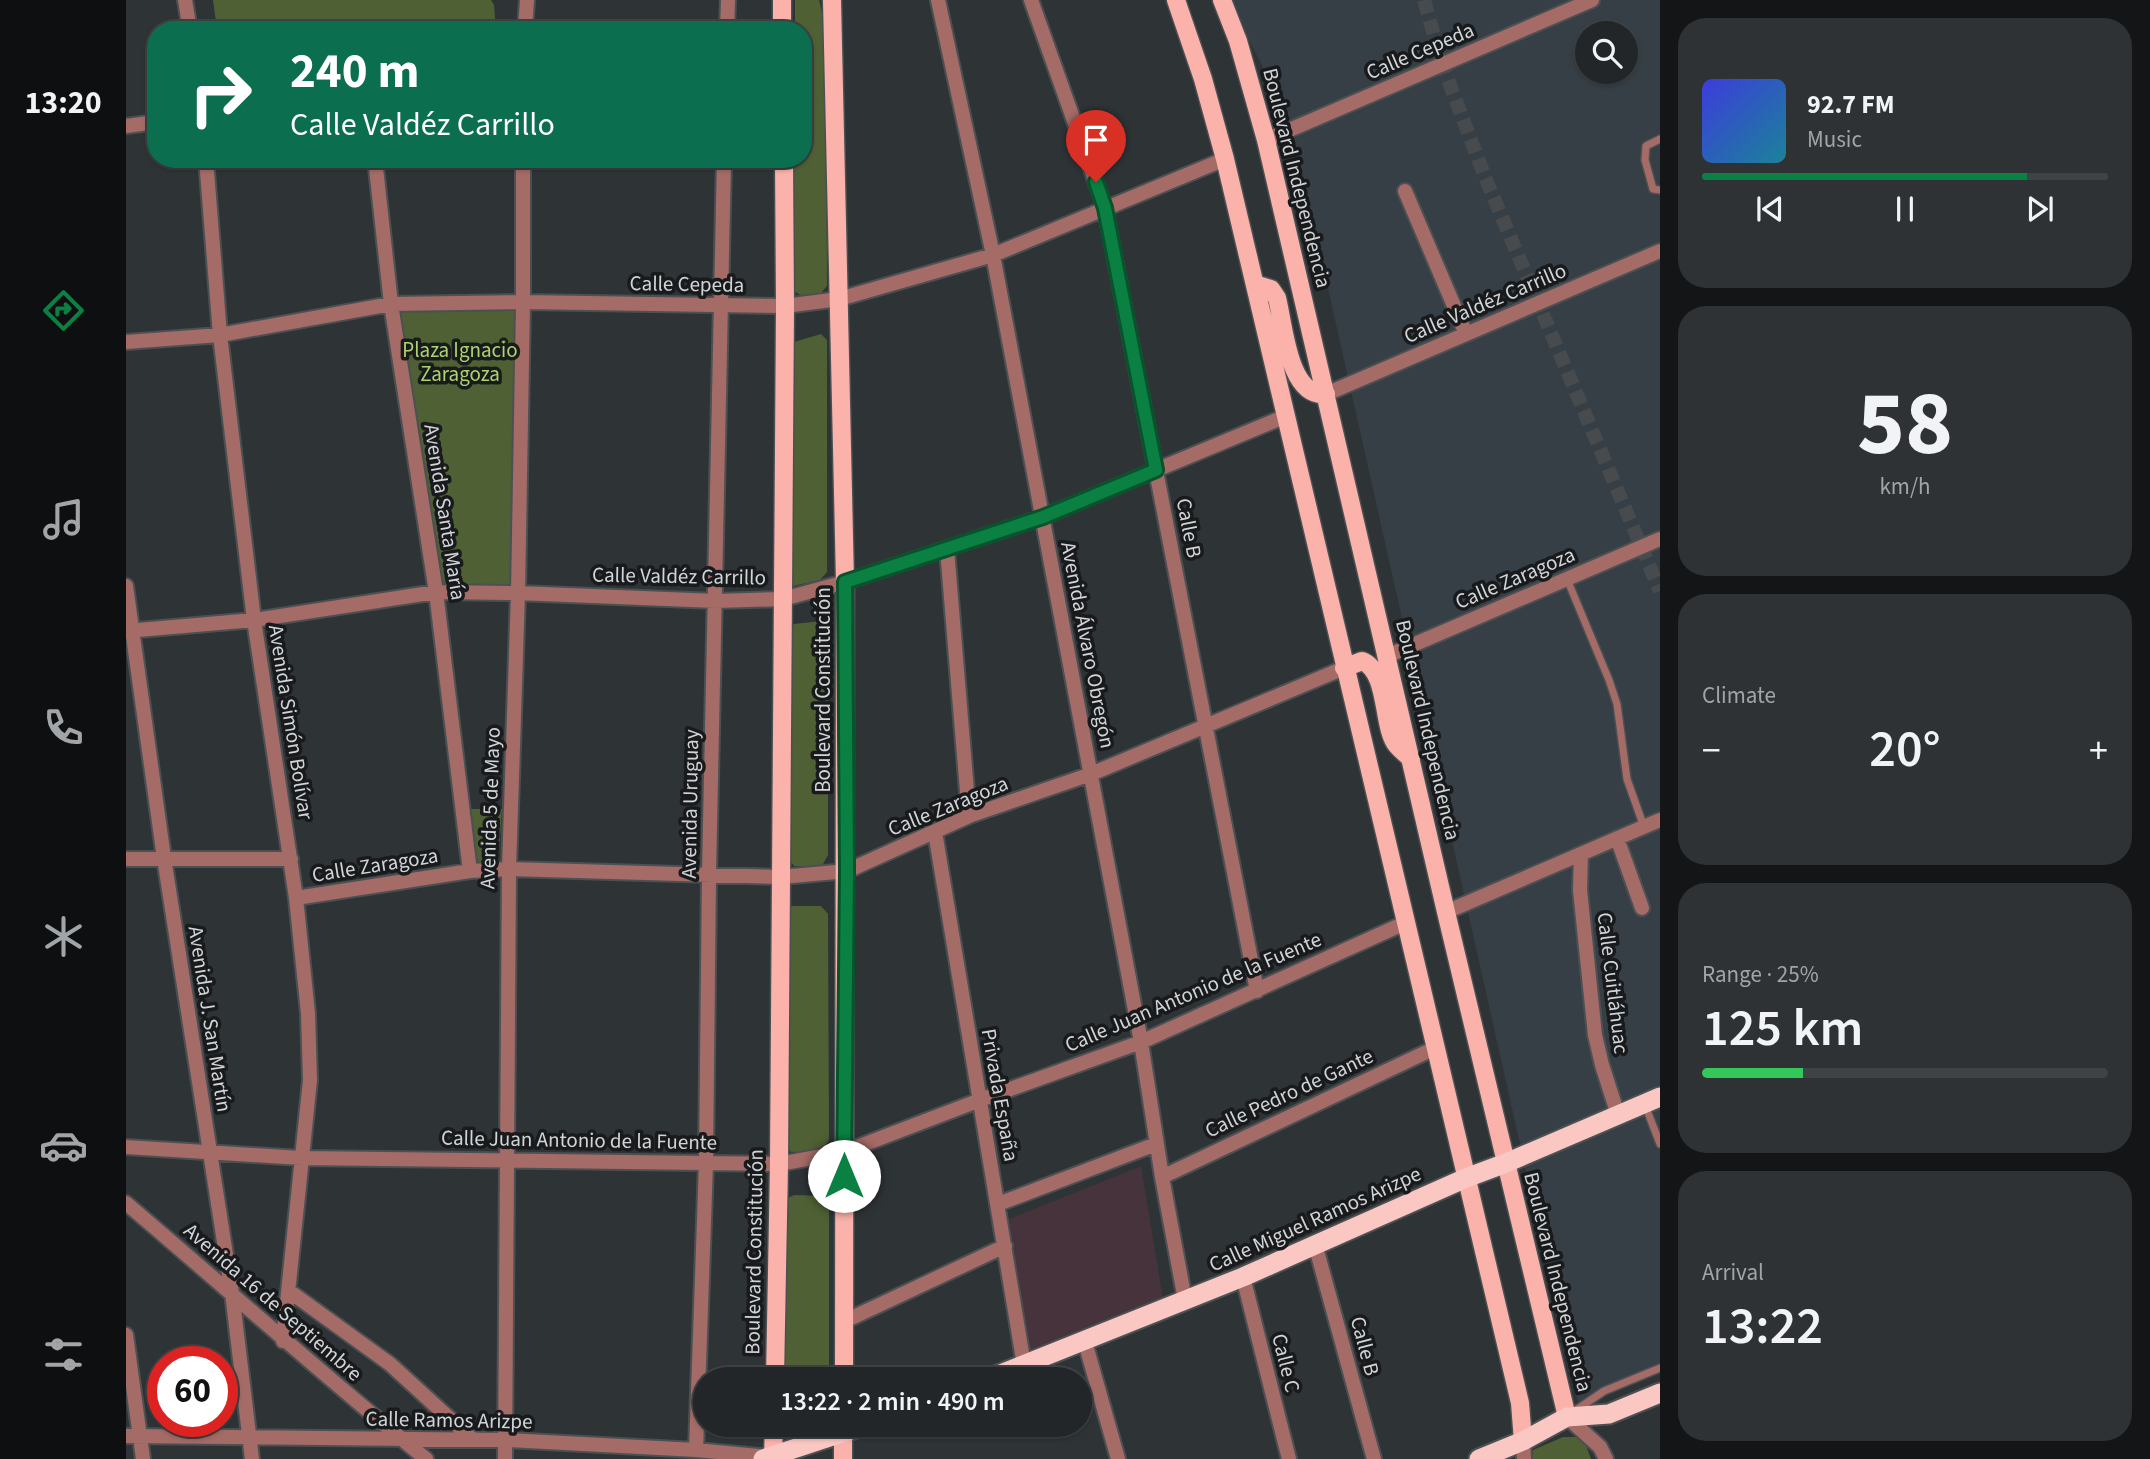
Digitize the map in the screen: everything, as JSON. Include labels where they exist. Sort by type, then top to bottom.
[{"type":"highway","name":"Calle Miguel Ramos Arizpe","points":[[1019,1367],[1242,1277],[1466,1178],[1652,1101]]},
{"type":"highway","points":[[1479,1459],[1524,1450],[1567,1416],[1609,1414],[1660,1393]]},
{"type":"highway","points":[[769,1457],[822,1437]]},
{"type":"main road","points":[[782,0],[782,21]]},
{"type":"main road","name":"Boulevard Constitución","points":[[832,0],[845,582],[847,871],[844,1367]]},
{"type":"main road","points":[[1176,0],[1203,79],[1225,159],[1520,1403],[1524,1450]]},
{"type":"main road","name":"Boulevard Independencia","points":[[1222,0],[1238,41],[1266,140],[1567,1416]]},
{"type":"main road","name":"Boulevard Constitución","points":[[775,1367],[785,306],[783,168]]},
{"type":"main road","points":[[1255,284],[1271,289],[1277,298],[1297,378],[1308,390],[1318,395],[1326,394]]},
{"type":"main road","points":[[1344,668],[1362,661],[1373,669],[1379,682],[1394,743],[1411,759]]},
{"type":"main road","points":[[769,1457],[772,1437]]},
{"type":"main road","points":[[843,1437],[843,1459]]},
{"type":"street","points":[[185,0],[188,21]]},
{"type":"street","points":[[526,21],[527,0]]},
{"type":"street","points":[[727,21],[728,0]]},
{"type":"street","name":"Avenida Álvaro Obregón","points":[[938,0],[993,255],[1043,517],[1141,1042],[1161,1177],[1185,1300]]},
{"type":"street","name":"Calle B","points":[[1031,0],[1105,208],[1257,991]]},
{"type":"street","name":"Calle Cepeda","points":[[1266,140],[1592,0]]},
{"type":"street","points":[[126,126],[147,123]]},
{"type":"street","name":"Calle Cepeda","points":[[126,342],[220,335],[391,304],[523,302],[785,306],[839,299],[993,255],[1225,159]]},
{"type":"street","name":"Avenida Simón Bolívar","points":[[207,168],[220,335],[254,620],[291,859],[308,1013],[310,1080],[283,1340]]},
{"type":"street","name":"Avenida Santa María","points":[[376,168],[391,304],[436,592],[470,871]]},
{"type":"street","name":"Avenida 5 de Mayo","points":[[505,1459],[509,869],[518,593],[523,168]]},
{"type":"street","name":"Avenida Uruguay","points":[[696,1450],[706,1163],[709,873],[724,168]]},
{"type":"street","points":[[1405,191],[1466,334]]},
{"type":"street","name":"Calle Valdéz Carrillo","points":[[1326,394],[1660,251]]},
{"type":"street","name":"Calle Valdéz Carrillo","points":[[129,631],[254,620],[436,592],[716,601],[783,599],[845,582],[1043,517],[1286,416]]},
{"type":"street","name":"Calle Zaragoza","points":[[1387,656],[1660,539]]},
{"type":"street","points":[[947,549],[969,816]]},
{"type":"street","name":"Avenida J. San Martín","points":[[126,586],[129,631],[232,1293],[252,1459]]},
{"type":"street","name":"Calle Zaragoza","points":[[296,898],[470,871],[509,869],[781,877],[847,871],[969,816],[1091,774],[1344,668]]},
{"type":"street","points":[[1446,912],[1660,820]]},
{"type":"street","name":"Privada España","points":[[934,832],[1024,1365]]},
{"type":"street","points":[[1617,838],[1642,908]]},
{"type":"street","name":"Calle Cuitláhuac","points":[[1581,854],[1580,890],[1595,1034],[1619,1115]]},
{"type":"street","name":"Calle Zaragoza","points":[[126,859],[291,859]]},
{"type":"street","name":"Calle Juan Antonio de la Fuente","points":[[126,1147],[301,1158],[779,1164],[844,1152],[1141,1042],[1405,923]]},
{"type":"street","name":"Calle Pedro de Gante","points":[[1161,1177],[1435,1048]]},
{"type":"street","points":[[998,1204],[1156,1144]]},
{"type":"street","name":"Avenida 16 de Septiembre","points":[[126,1203],[283,1340],[426,1459]]},
{"type":"street","name":"Calle B","points":[[1315,1244],[1374,1459]]},
{"type":"street","points":[[845,1321],[1005,1245]]},
{"type":"street","name":"Calle C","points":[[1242,1277],[1289,1459]]},
{"type":"street","points":[[289,1291],[390,1364],[472,1439]]},
{"type":"street","points":[[126,1335],[133,1436],[143,1459]]},
{"type":"street","points":[[1085,1342],[1118,1459]]},
{"type":"street","name":"Boulevard Independencia","points":[[1567,1416],[1600,1447],[1606,1459]]},
{"type":"street","name":"Calle Ramos Arizpe","points":[[133,1436],[506,1440],[696,1450],[769,1457]]},
{"type":"lane","points":[[1660,139],[1646,146],[1645,160],[1653,189],[1660,190]]},
{"type":"lane","points":[[1567,579],[1617,704],[1627,779],[1644,827]]},
{"type":"lane","points":[[1652,1101],[1660,1144]]},
{"type":"lane","points":[[1567,1416],[1605,1391],[1660,1368]]},
{"type":"shaded area","points":[[1228,0],[1660,0],[1660,1372],[1579,1407],[1290,119]]},
{"type":"shaded area","points":[[1141,1166],[1163,1299],[1030,1352],[1009,1219]]},
{"type":"green space","points":[[213,0],[491,0],[495,21],[216,21]]},
{"type":"green space","points":[[795,0],[819,0],[826,30],[827,286],[821,293],[802,296],[792,290],[794,168],[812,168],[812,21],[795,21]]},
{"type":"green space","name":"Plaza Ignacio Zaragoza","points":[[522,303],[517,591],[437,591],[392,305]]},
{"type":"green space","points":[[821,334],[827,340],[827,572],[820,580],[793,586],[790,579],[792,352],[794,342]]},
{"type":"green space","points":[[822,621],[828,629],[828,855],[822,866],[794,866],[787,857],[789,629],[794,624]]},
{"type":"green space","points":[[470,809],[502,809],[498,866],[478,866]]},
{"type":"green space","points":[[791,906],[821,906],[828,914],[829,1140],[822,1151],[791,1152],[784,1143],[786,914]]},
{"type":"green space","points":[[794,1195],[824,1196],[829,1201],[829,1367],[782,1367],[784,1200]]},
{"type":"green space","points":[[1563,1437],[1583,1437],[1591,1459],[1532,1459],[1533,1450]]},
{"type":"tunnel","points":[[1424,0],[1442,64],[1485,177],[1660,591]]},
{"type":"route","points":[[844,1176],[847,871],[845,582],[1043,517],[1156,470],[1105,208],[1096,182]]}]
